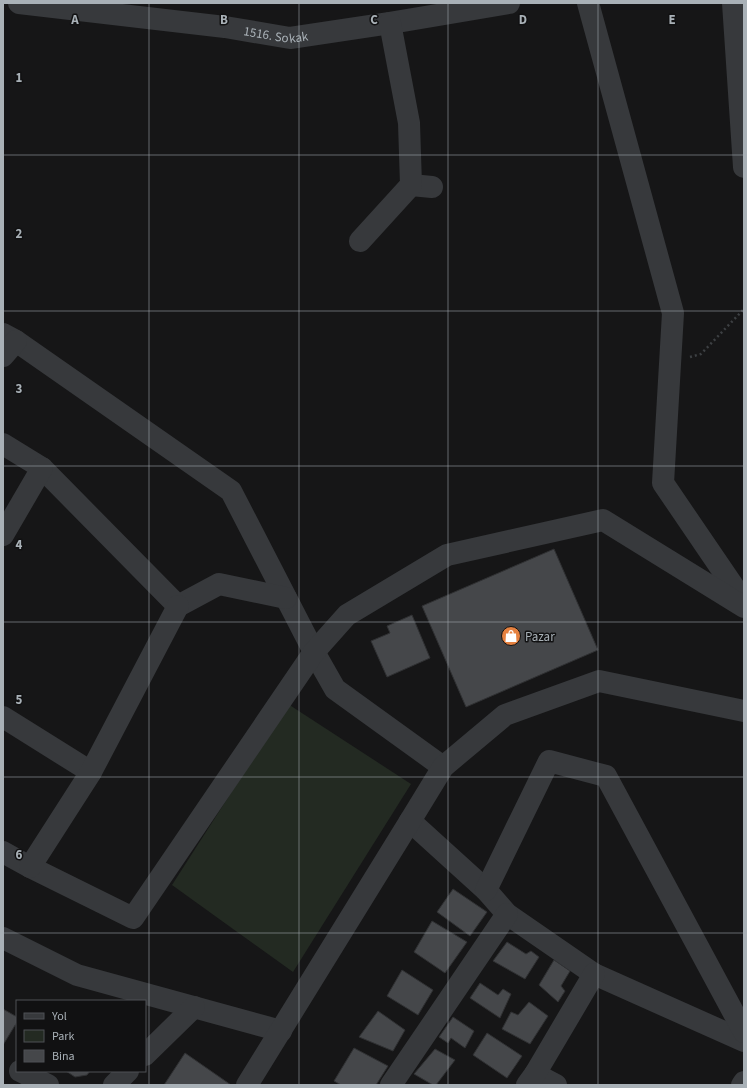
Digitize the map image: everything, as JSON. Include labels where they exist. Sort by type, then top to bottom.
[{"type":"street","name":"1516. Sokak","points":[[19,3],[178,12],[225,27],[290,38],[509,3]]},
{"type":"street","points":[[588,3],[673,313],[662,483],[744,602]]},
{"type":"street","points":[[733,3],[744,167]]},
{"type":"street","points":[[360,241],[411,184],[409,123],[390,23]]},
{"type":"street","points":[[411,184],[432,187]]},
{"type":"street","points":[[7,343],[231,491],[335,690],[442,767]]},
{"type":"street","points":[[3,444],[42,468],[178,606]]},
{"type":"street","points":[[3,535],[42,468]]},
{"type":"street","points":[[3,852],[133,918],[314,652],[346,615],[447,555],[603,520],[744,607]]},
{"type":"street","points":[[30,867],[91,772],[178,606],[219,584],[286,598]]},
{"type":"street","points":[[247,1085],[442,767],[505,714],[599,682],[744,711]]},
{"type":"street","points":[[3,716],[91,772]]},
{"type":"street","points":[[486,890],[549,761],[606,776],[744,1032]]},
{"type":"street","points":[[410,821],[486,890],[507,914],[594,974],[744,1041]]},
{"type":"street","points":[[391,1085],[507,914]]},
{"type":"street","points":[[3,938],[77,975],[281,1031]]},
{"type":"street","points":[[556,1085],[531,1079],[594,974]]},
{"type":"street","points":[[146,1054],[194,1007]]},
{"type":"street","points":[[3,1063],[16,1069]]},
{"type":"street","points":[[22,1072],[48,1085]]},
{"type":"street","points":[[114,1085],[127,1072]]},
{"type":"path","points":[[670,363],[701,354],[744,309]]},
{"type":"green space","points":[[288,704],[411,784],[293,972],[172,885]]},
{"type":"building","points":[[554,549],[598,650],[466,707],[422,606]]},
{"type":"building","points":[[412,615],[430,658],[387,677],[371,641],[390,633],[387,626]]},
{"type":"building","points":[[453,889],[487,912],[470,936],[437,912]]},
{"type":"building","points":[[432,921],[467,942],[445,973],[414,952]]},
{"type":"building","points":[[507,942],[526,954],[531,951],[539,957],[525,979],[493,961]]},
{"type":"building","points":[[554,960],[570,971],[561,986],[565,991],[558,1002],[539,985]]},
{"type":"building","points":[[402,970],[433,990],[418,1015],[387,996]]},
{"type":"building","points":[[480,983],[498,995],[503,989],[511,994],[500,1018],[470,998]]},
{"type":"building","points":[[529,1002],[548,1016],[530,1044],[502,1029],[511,1012],[518,1015]]},
{"type":"building","points":[[3,1009],[16,1016],[16,1024],[3,1045]]},
{"type":"building","points":[[378,1011],[405,1030],[393,1051],[359,1037]]},
{"type":"building","points":[[453,1017],[474,1031],[465,1048],[451,1038],[448,1043],[439,1037]]},
{"type":"building","points":[[487,1033],[522,1056],[507,1078],[473,1055]]},
{"type":"building","points":[[354,1048],[388,1066],[376,1085],[341,1085],[334,1081]]},
{"type":"building","points":[[435,1049],[455,1060],[436,1085],[433,1085],[414,1074]]},
{"type":"building","points":[[185,1053],[231,1085],[164,1085]]},
{"type":"building","points":[[68,1072],[89,1072],[87,1075],[75,1077]]},
{"type":"place","name":"Pazar","points":[[511,636]]}]
